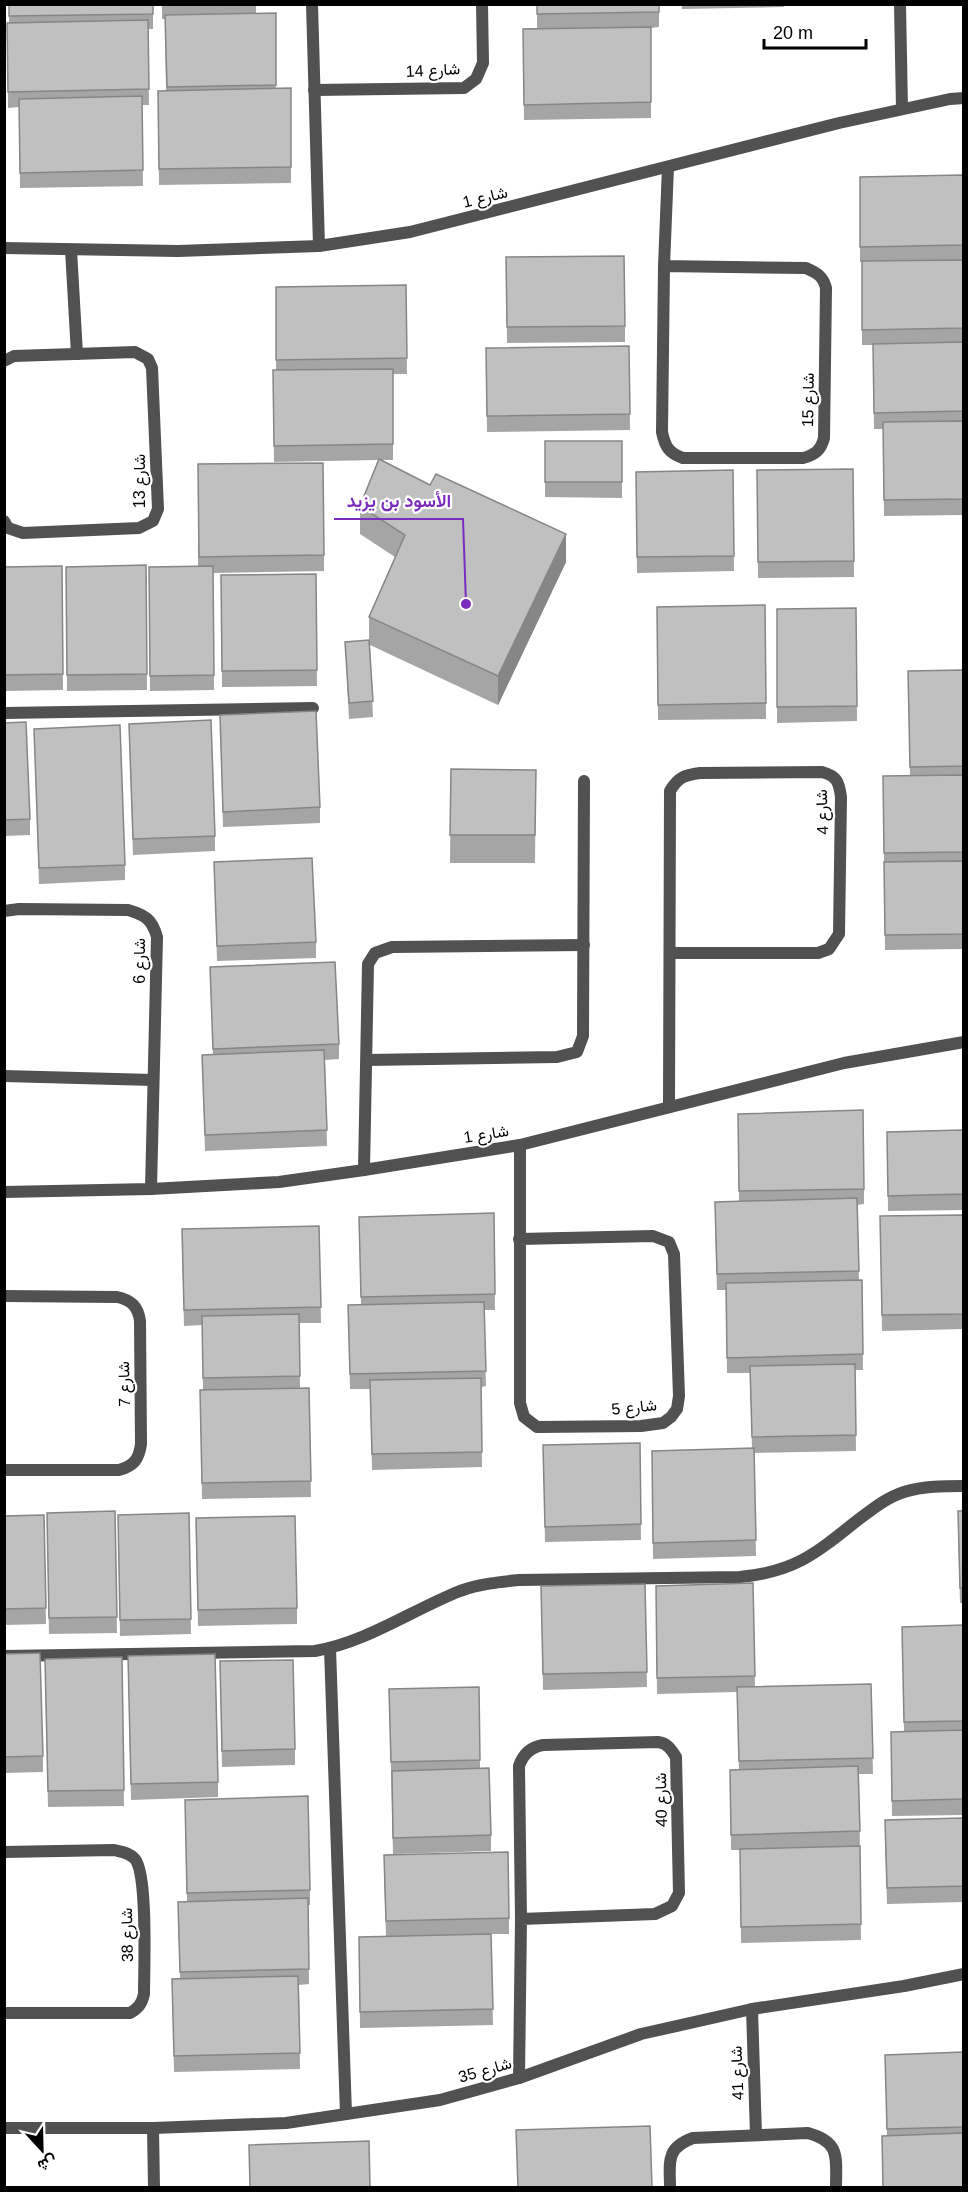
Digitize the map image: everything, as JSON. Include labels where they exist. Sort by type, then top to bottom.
[{"type":"street","points":[[312,4],[319,246]]},
{"type":"street","name":"شارع 14","points":[[314,90],[464,88],[476,80],[483,63],[482,4]]},
{"type":"street","points":[[900,4],[902,109]]},
{"type":"street","name":"شارع 1","points":[[4,248],[178,251],[319,246],[410,232],[839,123],[963,98]]},
{"type":"street","name":"شارع 15","points":[[664,266],[806,268],[824,280],[826,288],[824,438],[822,446],[813,455],[803,458],[683,458],[667,450],[662,432],[664,266],[669,167]]},
{"type":"street","points":[[71,250],[77,354]]},
{"type":"street","name":"شارع 13","points":[[4,361],[14,356],[135,352],[143,354],[151,363],[158,509],[153,521],[139,528],[23,533],[8,528],[4,521]]},
{"type":"street","points":[[4,713],[313,708]]},
{"type":"street","name":"شارع 4","points":[[669,1107],[670,791],[675,781],[683,775],[700,773],[822,772],[832,775],[839,784],[841,797],[839,934],[829,949],[818,953],[670,953]]},
{"type":"street","points":[[367,1060],[557,1057],[577,1052],[583,1036],[584,781]]},
{"type":"street","name":"شارع 6","points":[[4,911],[19,909],[128,910],[148,918],[154,925],[157,937],[151,1189]]},
{"type":"street","points":[[364,1170],[368,964],[375,953],[392,947],[584,945]]},
{"type":"street","name":"شارع 1","points":[[4,1192],[151,1189],[279,1182],[364,1170],[520,1145],[844,1063],[963,1042]]},
{"type":"street","points":[[4,1076],[153,1080]]},
{"type":"street","name":"شارع 5","points":[[519,1239],[653,1236],[669,1242],[674,1254],[679,1396],[677,1409],[671,1417],[663,1423],[641,1426],[537,1427],[524,1417],[520,1403],[519,1239],[520,1145]]},
{"type":"street","name":"شارع 7","points":[[4,1296],[117,1297],[130,1300],[139,1312],[140,1321],[141,1444],[136,1461],[130,1467],[119,1470],[4,1470]]},
{"type":"street","points":[[4,1656],[300,1652],[330,1648],[349,1642],[463,1590],[490,1582],[764,1575],[809,1558],[874,1507],[896,1495],[919,1488],[963,1485]]},
{"type":"street","points":[[330,1648],[346,2114]]},
{"type":"street","name":"شارع 40","points":[[519,2078],[521,1919],[519,1766],[522,1758],[535,1746],[543,1745],[658,1742],[671,1749],[676,1757],[679,1893],[672,1906],[655,1914],[521,1919]]},
{"type":"street","name":"شارع 38","points":[[4,1852],[114,1850],[128,1854],[136,1860],[142,1881],[144,1994],[142,2002],[130,2013],[4,2013]]},
{"type":"street","name":"شارع 35","points":[[4,2128],[153,2128],[285,2123],[440,2100],[519,2078],[641,2034],[752,2009],[904,1986],[963,1974]]},
{"type":"street","name":"شارع 41","points":[[752,2009],[756,2135]]},
{"type":"street","points":[[153,2128],[154,2187]]},
{"type":"street","points":[[670,2187],[672,2152],[684,2142],[693,2139],[808,2133],[822,2137],[830,2143],[834,2150],[836,2187]]},
{"type":"building","points":[[9,4],[153,4],[153,14],[9,16]]},
{"type":"building","points":[[537,4],[659,4],[659,12],[537,14]]},
{"type":"building","points":[[276,13],[276,85],[167,87],[165,15]]},
{"type":"building","points":[[148,20],[149,89],[8,92],[7,23]]},
{"type":"building","points":[[651,27],[651,102],[524,105],[523,29]]},
{"type":"building","points":[[291,88],[291,167],[159,169],[158,91]]},
{"type":"building","points":[[142,96],[143,170],[20,173],[19,99]]},
{"type":"building","points":[[963,175],[963,245],[860,247],[860,177]]},
{"type":"building","points":[[624,256],[625,326],[507,327],[506,257]]},
{"type":"building","points":[[963,260],[963,328],[862,330],[862,261]]},
{"type":"building","points":[[406,285],[407,358],[276,360],[276,287]]},
{"type":"building","points":[[963,342],[963,411],[874,413],[873,344]]},
{"type":"building","points":[[629,346],[630,414],[487,416],[486,348]]},
{"type":"building","points":[[393,369],[393,444],[274,446],[273,370]]},
{"type":"building","points":[[963,421],[963,499],[884,500],[883,422]]},
{"type":"building","points":[[545,441],[622,441],[622,482],[545,482]]},
{"type":"building","points":[[379,459],[430,485],[436,474],[566,534],[498,676],[369,617],[405,535],[360,506]]},
{"type":"building","points":[[323,463],[324,555],[199,557],[198,464]]},
{"type":"building","points":[[853,469],[854,561],[758,562],[757,470]]},
{"type":"building","points":[[733,470],[734,556],[637,557],[636,472]]},
{"type":"building","points":[[146,565],[147,674],[67,675],[66,567]]},
{"type":"building","points":[[62,566],[63,674],[4,675],[4,567]]},
{"type":"building","points":[[213,566],[214,675],[150,676],[149,567]]},
{"type":"building","points":[[316,574],[317,670],[222,671],[221,575]]},
{"type":"building","points":[[765,605],[766,703],[658,705],[657,607]]},
{"type":"building","points":[[856,608],[857,706],[777,707],[777,609]]},
{"type":"building","points":[[369,640],[373,701],[349,703],[345,642]]},
{"type":"building","points":[[963,670],[963,766],[910,767],[908,671]]},
{"type":"building","points":[[316,711],[320,807],[223,812],[220,715]]},
{"type":"building","points":[[211,720],[215,836],[133,839],[129,724]]},
{"type":"building","points":[[26,722],[30,819],[4,820],[4,723]]},
{"type":"building","points":[[120,725],[125,865],[39,868],[34,729]]},
{"type":"building","points":[[451,769],[536,770],[535,835],[450,835]]},
{"type":"building","points":[[963,775],[963,852],[884,853],[883,776]]},
{"type":"building","points":[[312,858],[316,942],[217,946],[214,862]]},
{"type":"building","points":[[963,861],[963,934],[885,935],[884,862]]},
{"type":"building","points":[[335,962],[339,1044],[213,1049],[210,967]]},
{"type":"building","points":[[324,1050],[327,1130],[205,1135],[202,1055]]},
{"type":"building","points":[[863,1110],[864,1189],[739,1191],[738,1114]]},
{"type":"building","points":[[963,1130],[963,1194],[888,1196],[887,1132]]},
{"type":"building","points":[[857,1198],[859,1271],[717,1274],[715,1202]]},
{"type":"building","points":[[494,1213],[495,1294],[361,1297],[359,1217]]},
{"type":"building","points":[[963,1215],[963,1314],[882,1315],[880,1216]]},
{"type":"building","points":[[319,1226],[321,1307],[184,1310],[182,1229]]},
{"type":"building","points":[[862,1280],[863,1354],[727,1358],[726,1283]]},
{"type":"building","points":[[484,1302],[486,1371],[350,1374],[348,1305]]},
{"type":"building","points":[[299,1314],[300,1376],[203,1378],[202,1316]]},
{"type":"building","points":[[855,1364],[856,1435],[752,1437],[750,1366]]},
{"type":"building","points":[[481,1378],[482,1452],[372,1454],[370,1380]]},
{"type":"building","points":[[309,1388],[311,1481],[202,1483],[200,1390]]},
{"type":"building","points":[[640,1443],[641,1524],[545,1527],[543,1445]]},
{"type":"building","points":[[754,1448],[756,1540],[653,1543],[652,1451]]},
{"type":"building","points":[[115,1511],[117,1617],[49,1618],[47,1513]]},
{"type":"building","points":[[958,1511],[963,1511],[963,1588],[960,1588]]},
{"type":"building","points":[[189,1513],[191,1619],[120,1620],[118,1515]]},
{"type":"building","points":[[44,1515],[46,1608],[4,1609],[4,1516]]},
{"type":"building","points":[[295,1516],[297,1608],[198,1610],[196,1518]]},
{"type":"building","points":[[753,1583],[755,1676],[657,1678],[656,1586]]},
{"type":"building","points":[[645,1584],[647,1672],[543,1674],[541,1586]]},
{"type":"building","points":[[963,1625],[963,1721],[904,1722],[902,1627]]},
{"type":"building","points":[[40,1653],[43,1756],[4,1757],[4,1654]]},
{"type":"building","points":[[215,1654],[218,1782],[131,1784],[128,1656]]},
{"type":"building","points":[[122,1657],[124,1790],[48,1791],[45,1659]]},
{"type":"building","points":[[293,1660],[295,1749],[222,1751],[220,1661]]},
{"type":"building","points":[[871,1684],[873,1758],[739,1761],[737,1687]]},
{"type":"building","points":[[479,1687],[480,1760],[391,1762],[389,1689]]},
{"type":"building","points":[[963,1730],[963,1799],[892,1801],[891,1732]]},
{"type":"building","points":[[858,1766],[860,1831],[731,1835],[730,1770]]},
{"type":"building","points":[[489,1768],[491,1835],[393,1838],[392,1771]]},
{"type":"building","points":[[308,1796],[310,1890],[187,1893],[185,1800]]},
{"type":"building","points":[[963,1818],[963,1886],[887,1888],[885,1820]]},
{"type":"building","points":[[860,1846],[861,1924],[741,1927],[740,1849]]},
{"type":"building","points":[[508,1852],[509,1918],[386,1921],[384,1855]]},
{"type":"building","points":[[308,1898],[309,1969],[180,1972],[178,1902]]},
{"type":"building","points":[[491,1934],[493,2009],[360,2012],[359,1937]]},
{"type":"building","points":[[298,1976],[300,2053],[174,2056],[172,1979]]},
{"type":"building","points":[[963,2052],[963,2127],[887,2129],[885,2055]]},
{"type":"building","points":[[650,2126],[652,2187],[518,2187],[516,2130]]},
{"type":"building","points":[[963,2133],[963,2187],[883,2187],[882,2136]]},
{"type":"building","points":[[369,2141],[370,2187],[250,2187],[249,2145]]},
{"type":"place","name":"الأسود بن يزيد","points":[[466,604]]}]
